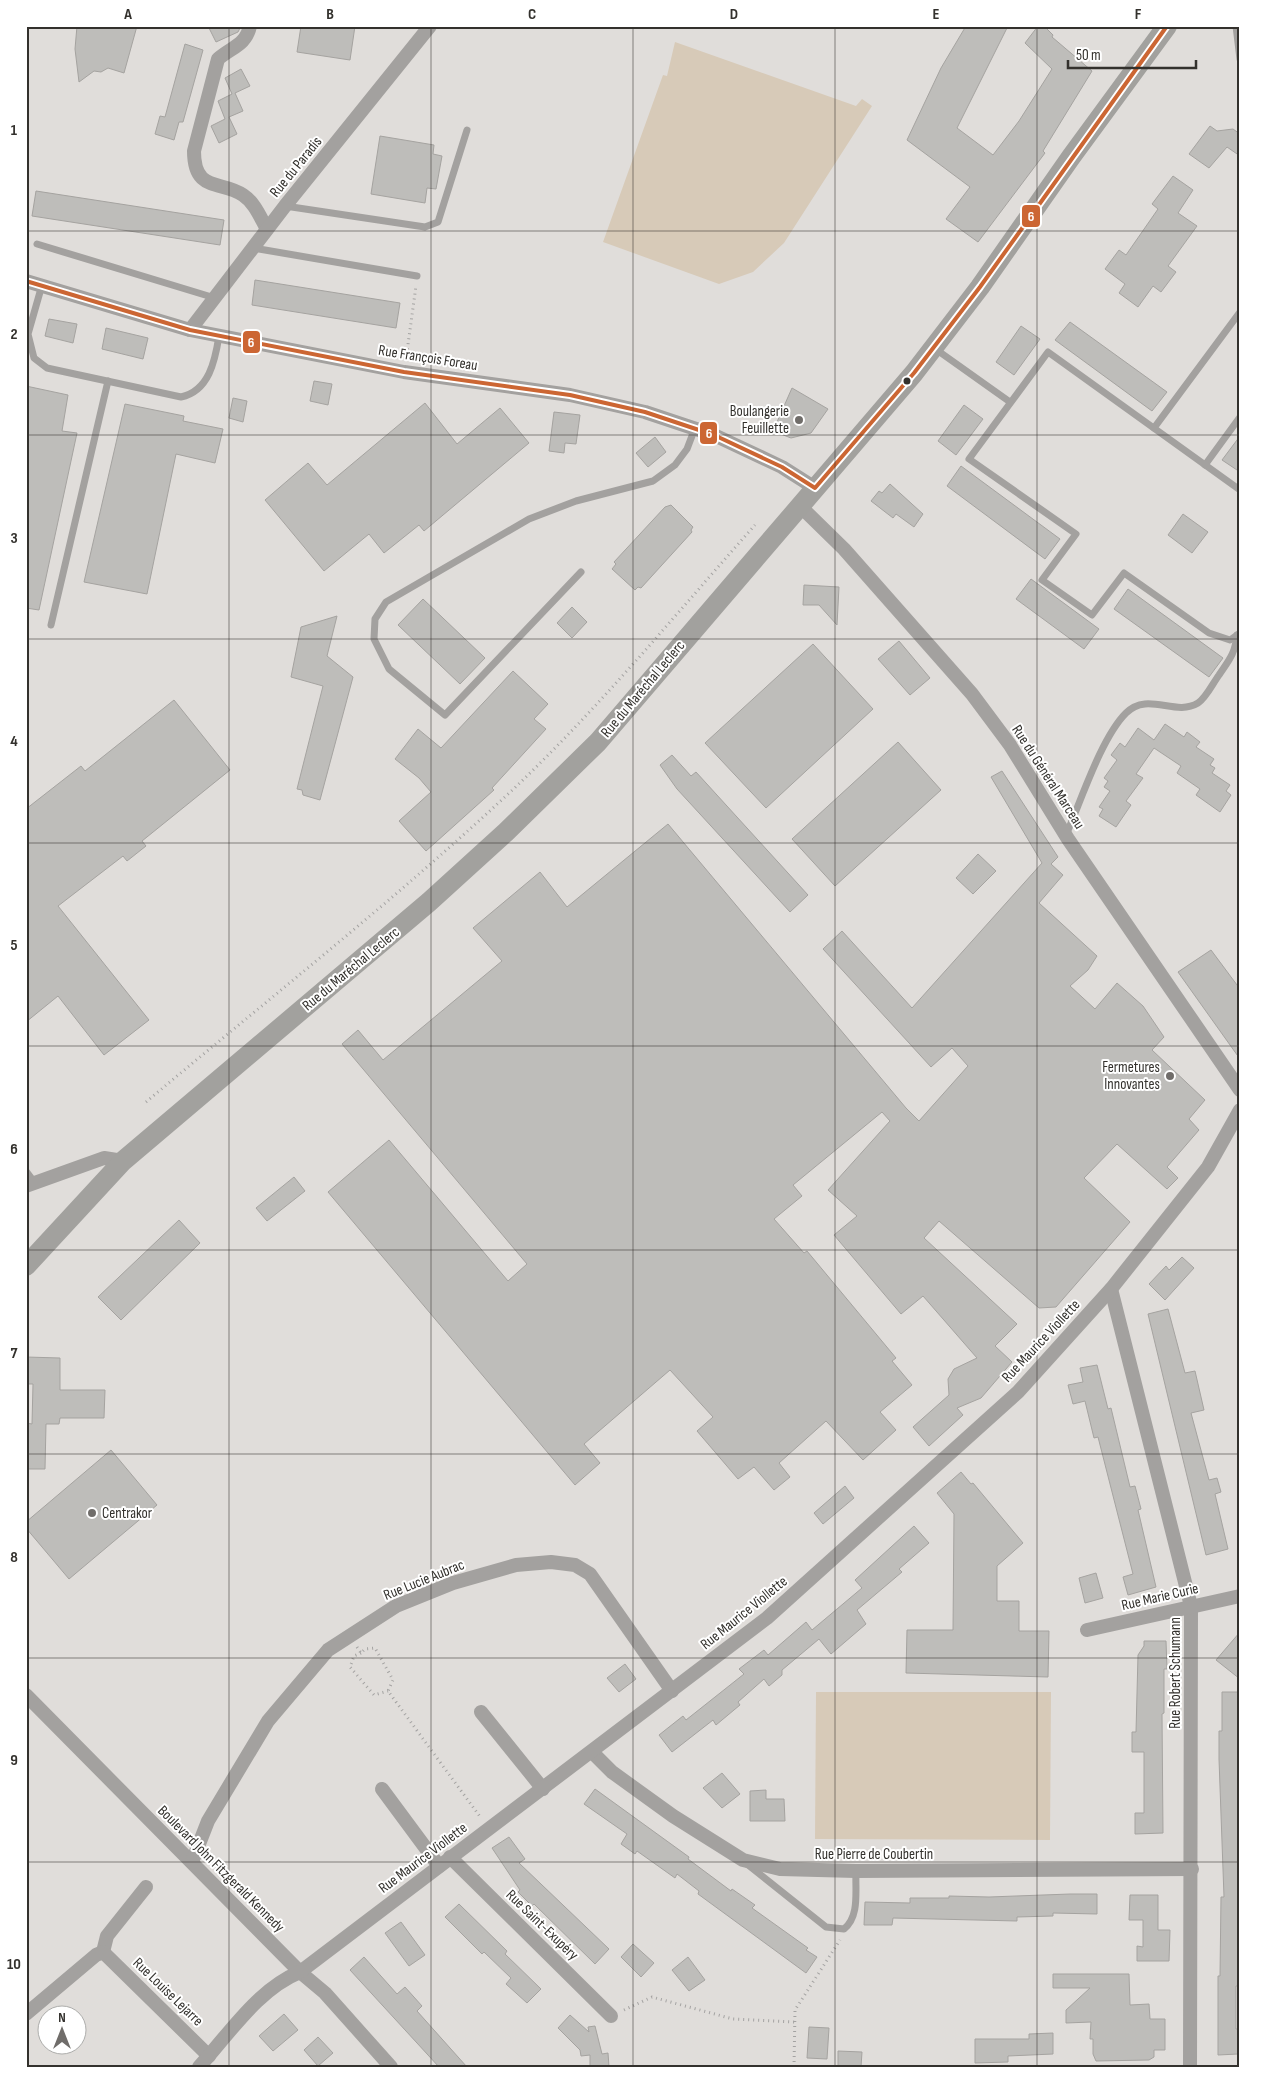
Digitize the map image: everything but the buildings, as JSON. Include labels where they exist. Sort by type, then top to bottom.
[{"type":"main road","name":"Rue du Maréchal Leclerc","points":[[26,1266],[123,1161],[429,902],[506,832],[598,742],[934,348],[980,287],[1071,156],[1167,26]]},
{"type":"street","points":[[250,26],[248,35],[243,43],[218,59],[194,151],[194,161],[197,170],[214,186],[236,191],[249,200],[267,229]]},
{"type":"street","name":"Rue du Paradis","points":[[190,330],[285,206],[430,26]]},
{"type":"street","name":"Rue François Foreau","points":[[26,281],[190,330],[404,372],[611,403],[695,428],[782,467],[815,488]]},
{"type":"street","name":"Rue du Général Marceau","points":[[800,506],[844,550],[972,694],[1010,745],[1066,836],[1237,1080]]},
{"type":"street","name":"Rue Maurice Viollette","points":[[199,2067],[260,1999],[283,1979],[300,1972],[767,1618],[1018,1392],[1111,1289],[1208,1167],[1240,1110]]},
{"type":"street","points":[[31,1185],[104,1158],[123,1161]]},
{"type":"street","name":"Rue Robert Schumann","points":[[1111,1289],[1192,1606],[1190,2067]]},
{"type":"street","name":"Rue Lucie Aubrac","points":[[192,1862],[208,1821],[268,1721],[328,1650],[396,1606],[453,1583],[516,1564],[551,1562],[575,1565],[590,1574],[672,1691]]},
{"type":"street","name":"Rue Marie Curie","points":[[1087,1630],[1240,1596]]},
{"type":"street","name":"Boulevard John Fitzgerald Kennedy","points":[[26,1695],[300,1972],[325,1994],[391,2067]]},
{"type":"street","points":[[481,1712],[543,1789]]},
{"type":"street","name":"Rue Pierre de Coubertin","points":[[592,1752],[612,1772],[673,1816],[743,1860],[780,1869],[856,1871],[1192,1870]]},
{"type":"street","points":[[382,1789],[439,1866]]},
{"type":"street","name":"Rue Saint-Exupéry","points":[[450,1857],[611,2016]]},
{"type":"street","points":[[26,2014],[96,1955],[104,1952],[107,1936],[146,1887]]},
{"type":"street","name":"Rue Louise Lejarre","points":[[104,1952],[209,2056]]},
{"type":"lane","points":[[1236,26],[1240,59]]},
{"type":"lane","points":[[285,206],[425,228],[438,222],[467,130]]},
{"type":"lane","points":[[37,244],[215,298]]},
{"type":"lane","points":[[253,248],[417,276]]},
{"type":"lane","points":[[42,285],[28,334],[34,358],[47,368],[181,397],[192,395],[202,386],[214,362],[219,336]]},
{"type":"lane","points":[[1154,428],[1240,312]]},
{"type":"lane","points":[[934,348],[1010,402]]},
{"type":"lane","points":[[1238,634],[1230,640],[1209,633],[1124,573],[1092,615],[1042,580],[1076,534],[969,459],[1048,352],[1240,490]]},
{"type":"lane","points":[[51,625],[108,382]]},
{"type":"lane","points":[[1205,465],[1240,417]]},
{"type":"lane","points":[[581,572],[445,715],[389,669],[374,639],[375,619],[386,602],[529,519],[576,501],[653,481],[675,465],[687,449],[695,428]]},
{"type":"lane","points":[[1066,836],[1111,729],[1128,711],[1140,704],[1156,703],[1187,707],[1200,702],[1236,652],[1238,634]]},
{"type":"lane","points":[[26,1171],[31,1185]]},
{"type":"lane","points":[[743,1860],[826,1927],[844,1929],[851,1923],[854,1914],[856,1871]]},
{"type":"path","points":[[404,372],[417,276]]},
{"type":"path","points":[[146,1102],[420,873],[506,796],[558,746],[755,525]]},
{"type":"path","points":[[350,1636],[361,1653]]},
{"type":"path","points":[[375,1648],[393,1680],[388,1691],[374,1695],[350,1667],[354,1656],[361,1653],[365,1649],[375,1648]]},
{"type":"path","points":[[388,1691],[489,1829]]},
{"type":"path","points":[[794,2067],[795,2010],[841,1938],[844,1929]]},
{"type":"path","points":[[611,2016],[652,1997],[733,2019],[795,2022]]},
{"type":"shaded area","points":[[675,42],[856,106],[862,99],[872,106],[784,243],[753,272],[719,284],[603,242],[663,75],[667,76]]},
{"type":"shaded area","points":[[816,1692],[1051,1692],[1050,1840],[815,1839]]},
{"type":"transit line","name":"6","points":[[26,281],[190,330],[404,372],[570,395],[645,412],[714,435],[782,467],[815,488],[914,373],[980,287],[1167,26]]},
{"type":"place","name":"Boulangerie Feuillette","points":[[799,420]]},
{"type":"place","name":"Fermetures Innovantes","points":[[1170,1076]]},
{"type":"place","name":"Centrakor","points":[[92,1513]]}]
